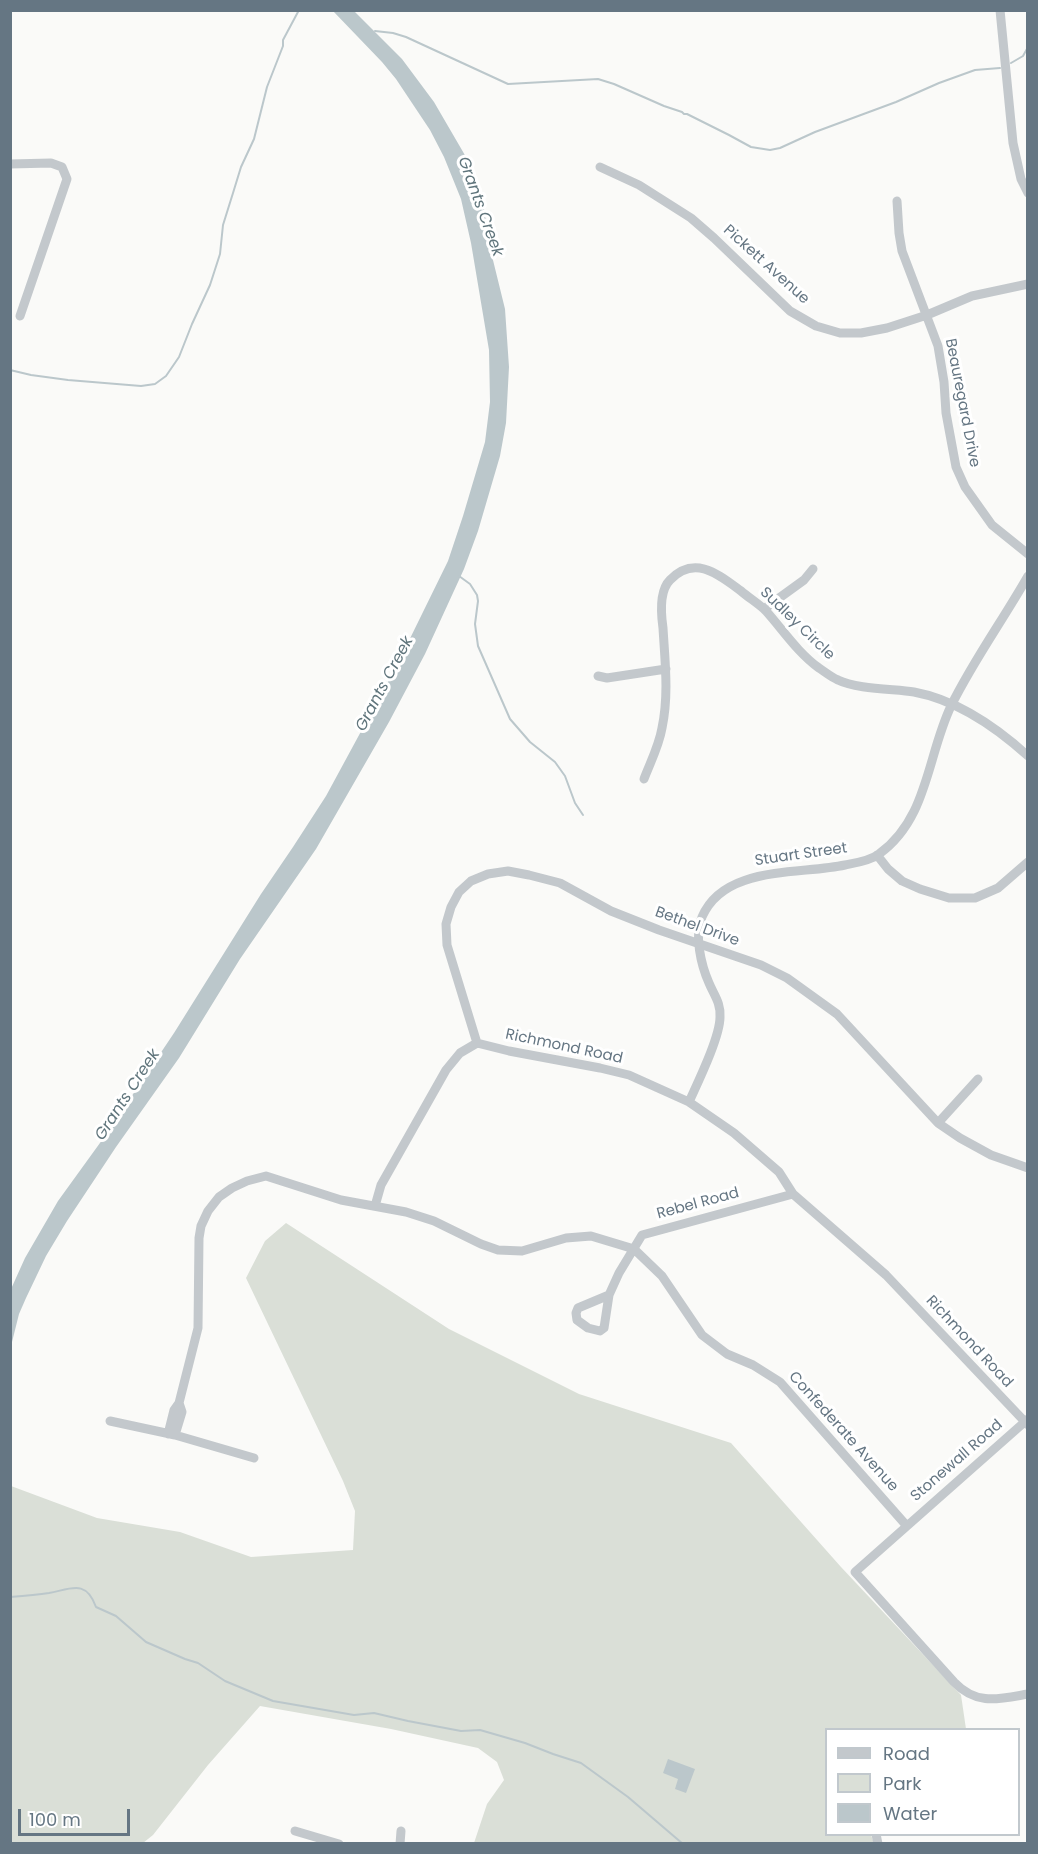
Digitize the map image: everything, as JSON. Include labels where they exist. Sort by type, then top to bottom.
[{"type":"street","points":[[1000,10],[1013,143],[1021,179],[1028,193]]},
{"type":"street","points":[[10,164],[51,163],[63,167],[67,179],[20,316]]},
{"type":"street","name":"Pickett Avenue","points":[[600,167],[639,185],[691,218],[790,311],[816,326],[840,333],[861,333],[887,328],[927,315],[972,296],[1028,284]]},
{"type":"street","name":"Beauregard Drive","points":[[897,201],[902,250],[938,346],[946,413],[956,467],[965,487],[993,525],[1028,554]]},
{"type":"street","name":"Sudley Circle","points":[[644,779],[662,730],[666,700],[661,613],[663,596],[668,582],[678,573],[693,568],[710,569],[764,609],[802,654],[839,681],[872,688],[916,693],[952,704],[986,722],[1028,756]]},
{"type":"street","points":[[764,609],[804,580],[813,569]]},
{"type":"street","name":"Stuart Street","points":[[690,1102],[717,1033],[720,1018],[718,1001],[709,983],[700,945],[698,931],[702,916],[716,897],[732,884],[752,877],[826,869],[856,863],[877,855],[898,837],[911,820],[923,789],[939,731],[952,704],[1028,576]]},
{"type":"street","points":[[598,676],[607,678],[666,669]]},
{"type":"street","points":[[877,855],[902,880],[920,889],[949,898],[975,898],[990,892],[998,888],[1028,862]]},
{"type":"street","name":"Bethel Drive","points":[[477,1043],[447,945],[446,924],[459,892],[471,881],[488,874],[508,871],[560,884],[611,911],[762,966],[787,978],[837,1014],[938,1123],[988,1154],[1028,1168]]},
{"type":"street","points":[[375,1206],[381,1185],[446,1070],[460,1053],[477,1043]]},
{"type":"street","name":"Richmond Road","points":[[477,1043],[629,1076],[690,1102],[734,1133],[779,1172],[793,1194],[886,1275],[1026,1422]]},
{"type":"street","points":[[938,1123],[978,1079]]},
{"type":"street","name":"Confederate Avenue","points":[[171,1435],[174,1410],[198,1328],[201,1226],[208,1211],[219,1197],[239,1184],[266,1176],[342,1200],[406,1212],[434,1221],[498,1250],[522,1251],[566,1238],[591,1236],[634,1250],[662,1276],[702,1335],[727,1354],[753,1365],[780,1382],[906,1525]]},
{"type":"street","name":"Rebel Road","points":[[609,1295],[619,1273],[642,1235],[793,1194]]},
{"type":"street","points":[[110,1421],[254,1458]]},
{"type":"street","name":"Stonewall Road","points":[[906,1525],[1026,1422]]},
{"type":"street","points":[[906,1525],[855,1572],[963,1690],[976,1697],[992,1700],[1028,1694]]},
{"type":"street","points":[[295,1831],[339,1844]]},
{"type":"street","points":[[400,1844],[401,1831]]},
{"type":"green space","points":[[286,1223],[449,1329],[579,1394],[731,1443],[841,1567],[961,1695],[966,1728],[825,1728],[825,1836],[871,1836],[874,1843],[474,1843],[487,1804],[504,1780],[497,1762],[478,1748],[391,1729],[260,1706],[208,1765],[153,1835],[143,1843],[11,1843],[11,1486],[97,1518],[180,1532],[251,1557],[353,1550],[355,1511],[343,1481],[246,1278],[265,1241]]},
{"type":"water","name":"Grants Creek","points":[[333,11],[354,11],[402,59],[434,102],[466,157],[475,178],[484,209],[491,252],[505,309],[509,367],[506,423],[500,456],[478,531],[464,569],[425,654],[389,722],[316,849],[240,959],[179,1058],[67,1221],[46,1256],[26,1298],[19,1314],[11,1346],[11,1289],[25,1258],[58,1201],[174,1033],[261,894],[326,796],[397,665],[448,561],[485,442],[490,402],[489,350],[471,243],[461,199],[430,130],[396,79]]},
{"type":"water","points":[[668,1759],[695,1769],[686,1793],[675,1789],[678,1779],[663,1773]]},
{"type":"waterway","points":[[10,370],[68,380],[141,386],[155,384],[166,376],[179,357],[210,285],[220,254],[223,225],[241,167],[254,139],[267,87],[283,46],[283,40],[299,10]]},
{"type":"waterway","points":[[375,31],[406,37],[508,84],[598,79],[687,114],[751,147],[770,150],[975,70],[1000,68]]},
{"type":"waterway","points":[[1011,63],[1023,56],[1028,47]]},
{"type":"waterway","points":[[459,576],[470,584],[477,595],[475,624],[478,646],[510,719],[530,742],[555,762],[565,776],[575,803],[583,815]]},
{"type":"waterway","points":[[10,1597],[44,1594],[71,1588],[83,1589],[88,1592],[96,1607],[116,1616],[146,1642],[198,1663],[225,1681],[273,1701],[354,1715],[374,1713],[461,1731],[480,1730],[581,1763],[628,1797],[683,1844]]}]
